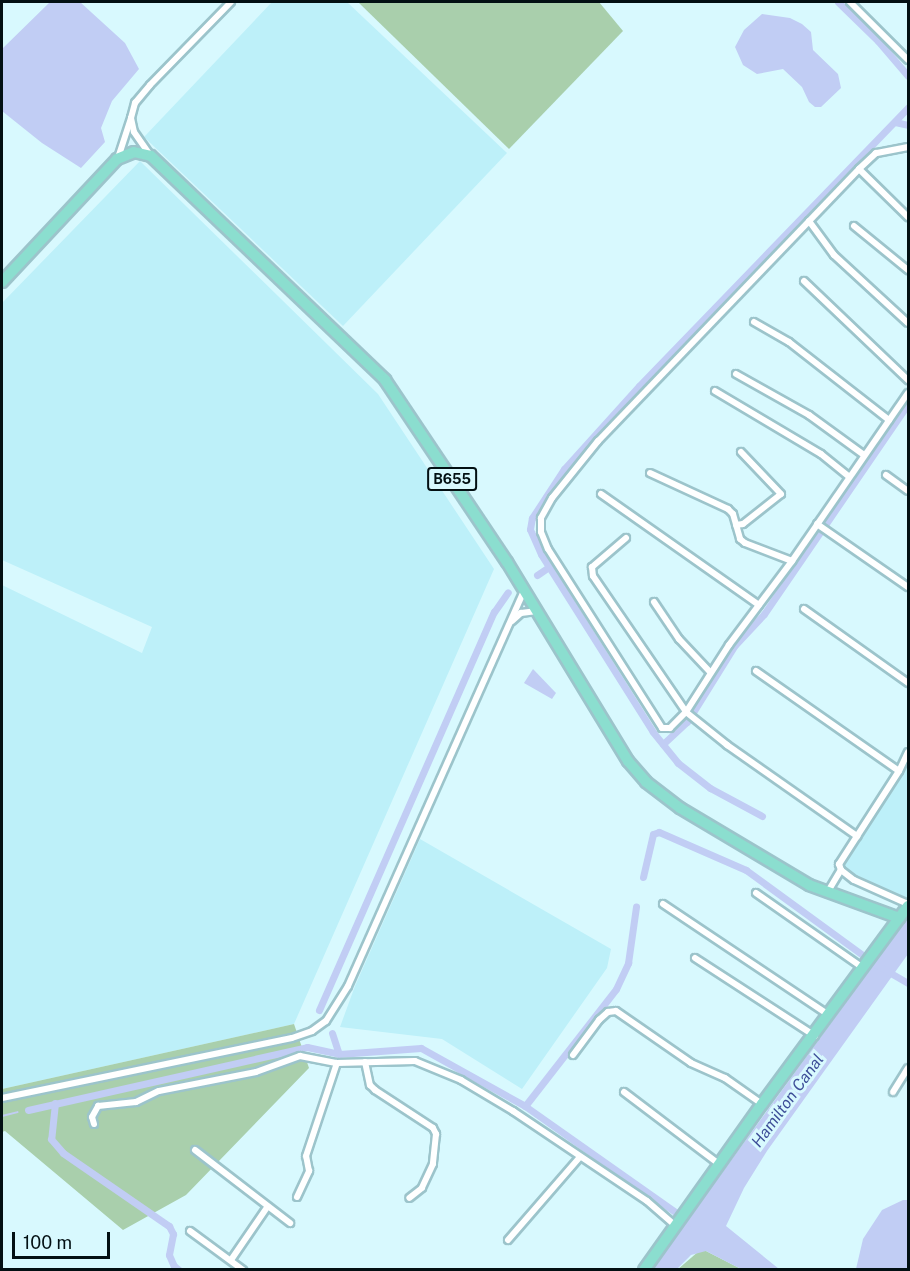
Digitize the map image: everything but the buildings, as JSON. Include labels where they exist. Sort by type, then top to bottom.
[{"type":"main road","points":[[2,282],[117,159],[134,152],[151,156]]},
{"type":"main road","name":"B655","points":[[151,156],[386,380],[524,590],[628,761],[646,782],[680,808],[826,893],[899,918]]},
{"type":"main road","points":[[644,1269],[909,905]]},
{"type":"street","points":[[117,159],[135,103],[231,2]]},
{"type":"street","points":[[850,2],[909,60]]},
{"type":"street","points":[[131,118],[134,132],[151,156]]},
{"type":"street","points":[[909,147],[876,153],[859,169],[598,441],[552,498],[541,518],[541,532],[548,549],[662,728],[670,728],[689,715],[710,672],[818,525],[864,455],[909,393]]},
{"type":"street","points":[[859,169],[909,217]]},
{"type":"street","points":[[809,221],[834,255],[909,323]]},
{"type":"street","points":[[854,226],[909,270]]},
{"type":"street","points":[[804,281],[909,380]]},
{"type":"street","points":[[754,322],[789,342],[889,420]]},
{"type":"street","points":[[736,374],[809,415],[864,455]]},
{"type":"street","points":[[715,391],[821,454],[849,477]]},
{"type":"street","points":[[736,525],[743,524],[781,494],[741,452]]},
{"type":"street","points":[[650,473],[728,509],[740,539],[792,561]]},
{"type":"street","points":[[886,475],[909,491]]},
{"type":"street","points":[[601,494],[759,605]]},
{"type":"street","points":[[818,525],[909,587]]},
{"type":"street","points":[[626,538],[592,567],[593,576],[689,715],[857,836]]},
{"type":"street","points":[[2,1098],[292,1038],[312,1031],[327,1021],[348,986],[524,590]]},
{"type":"street","points":[[654,602],[679,639],[710,672]]},
{"type":"street","points":[[804,609],[909,683]]},
{"type":"street","points":[[509,624],[521,613],[537,611]]},
{"type":"street","points":[[756,671],[899,771]]},
{"type":"street","points":[[826,893],[841,870],[841,859],[909,752]]},
{"type":"street","points":[[841,870],[854,880],[909,905]]},
{"type":"street","points":[[756,893],[864,966]]},
{"type":"street","points":[[663,904],[829,1015]]},
{"type":"street","points":[[695,958],[814,1036]]},
{"type":"street","points":[[573,1055],[599,1020],[608,1012],[616,1011],[692,1063],[725,1078],[762,1104]]},
{"type":"street","points":[[94,1124],[92,1117],[98,1106],[136,1102],[159,1091],[256,1071],[300,1056],[337,1063],[399,1060],[433,1066],[505,1106],[676,1224]]},
{"type":"street","points":[[365,1062],[370,1084],[375,1090],[433,1128],[436,1134],[433,1164],[422,1188],[409,1198]]},
{"type":"street","points":[[297,1197],[309,1171],[306,1156],[337,1063]]},
{"type":"street","points":[[893,1092],[909,1068]]},
{"type":"street","points":[[624,1092],[719,1164]]},
{"type":"street","points":[[195,1149],[290,1223]]},
{"type":"street","points":[[508,1240],[580,1157]]},
{"type":"street","points":[[231,1260],[268,1206]]},
{"type":"street","points":[[190,1231],[243,1269]]},
{"type":"shaded area","points":[[272,2],[347,2],[507,153],[343,326],[144,137]]},
{"type":"shaded area","points":[[140,161],[378,394],[494,569],[294,1024],[2,1089],[2,585],[142,653],[152,627],[2,560],[2,303]]},
{"type":"shaded area","points":[[908,756],[908,902],[842,869],[842,860]]},
{"type":"shaded area","points":[[420,839],[611,949],[607,968],[522,1089],[442,1039],[340,1027],[355,986]]},
{"type":"green space","points":[[358,2],[599,2],[623,31],[509,149]]},
{"type":"green space","points":[[294,1024],[309,1068],[186,1195],[123,1230],[5,1131],[2,1132],[2,1089]]},
{"type":"green space","points":[[699,1251],[706,1251],[741,1269],[677,1270]]},
{"type":"water","points":[[50,2],[80,2],[125,43],[139,69],[112,101],[101,128],[105,142],[81,168],[42,143],[2,111],[2,49]]},
{"type":"water","points":[[762,14],[790,18],[802,24],[811,32],[813,50],[838,74],[841,88],[821,107],[815,107],[809,102],[802,87],[783,69],[757,74],[743,65],[735,47],[744,30]]},
{"type":"water","points":[[533,669],[556,693],[552,699],[524,683]]},
{"type":"water","name":"Hamilton Canal","points":[[908,917],[908,954],[767,1151],[744,1188],[726,1226],[779,1269],[741,1269],[706,1251],[691,1255],[677,1269],[652,1269]]},
{"type":"water","points":[[908,1200],[908,1269],[856,1269],[863,1239],[882,1210]]},
{"type":"waterway","points":[[838,2],[878,41],[908,76]]},
{"type":"waterway","points":[[762,816],[710,788],[678,763],[653,732],[541,554],[530,529],[532,518],[564,469],[639,386],[908,107]]},
{"type":"waterway","points":[[895,122],[908,125]]},
{"type":"waterway","points":[[663,744],[687,722],[735,645],[764,614],[908,404]]},
{"type":"waterway","points":[[537,575],[549,567]]},
{"type":"waterway","points":[[319,1010],[494,612],[508,592]]},
{"type":"waterway","points":[[643,877],[653,834],[659,832],[746,870],[875,964],[908,983]]},
{"type":"waterway","points":[[525,1106],[616,989],[628,963],[636,907]]},
{"type":"waterway","points":[[332,1033],[339,1054]]},
{"type":"waterway","points":[[28,1110],[307,1047],[339,1054],[421,1048],[525,1106],[695,1226]]},
{"type":"waterway","points":[[55,1103],[51,1139],[63,1153],[169,1226],[173,1234],[169,1255],[174,1266],[179,1270]]},
{"type":"waterway","points":[[2,1116],[18,1112]]}]
